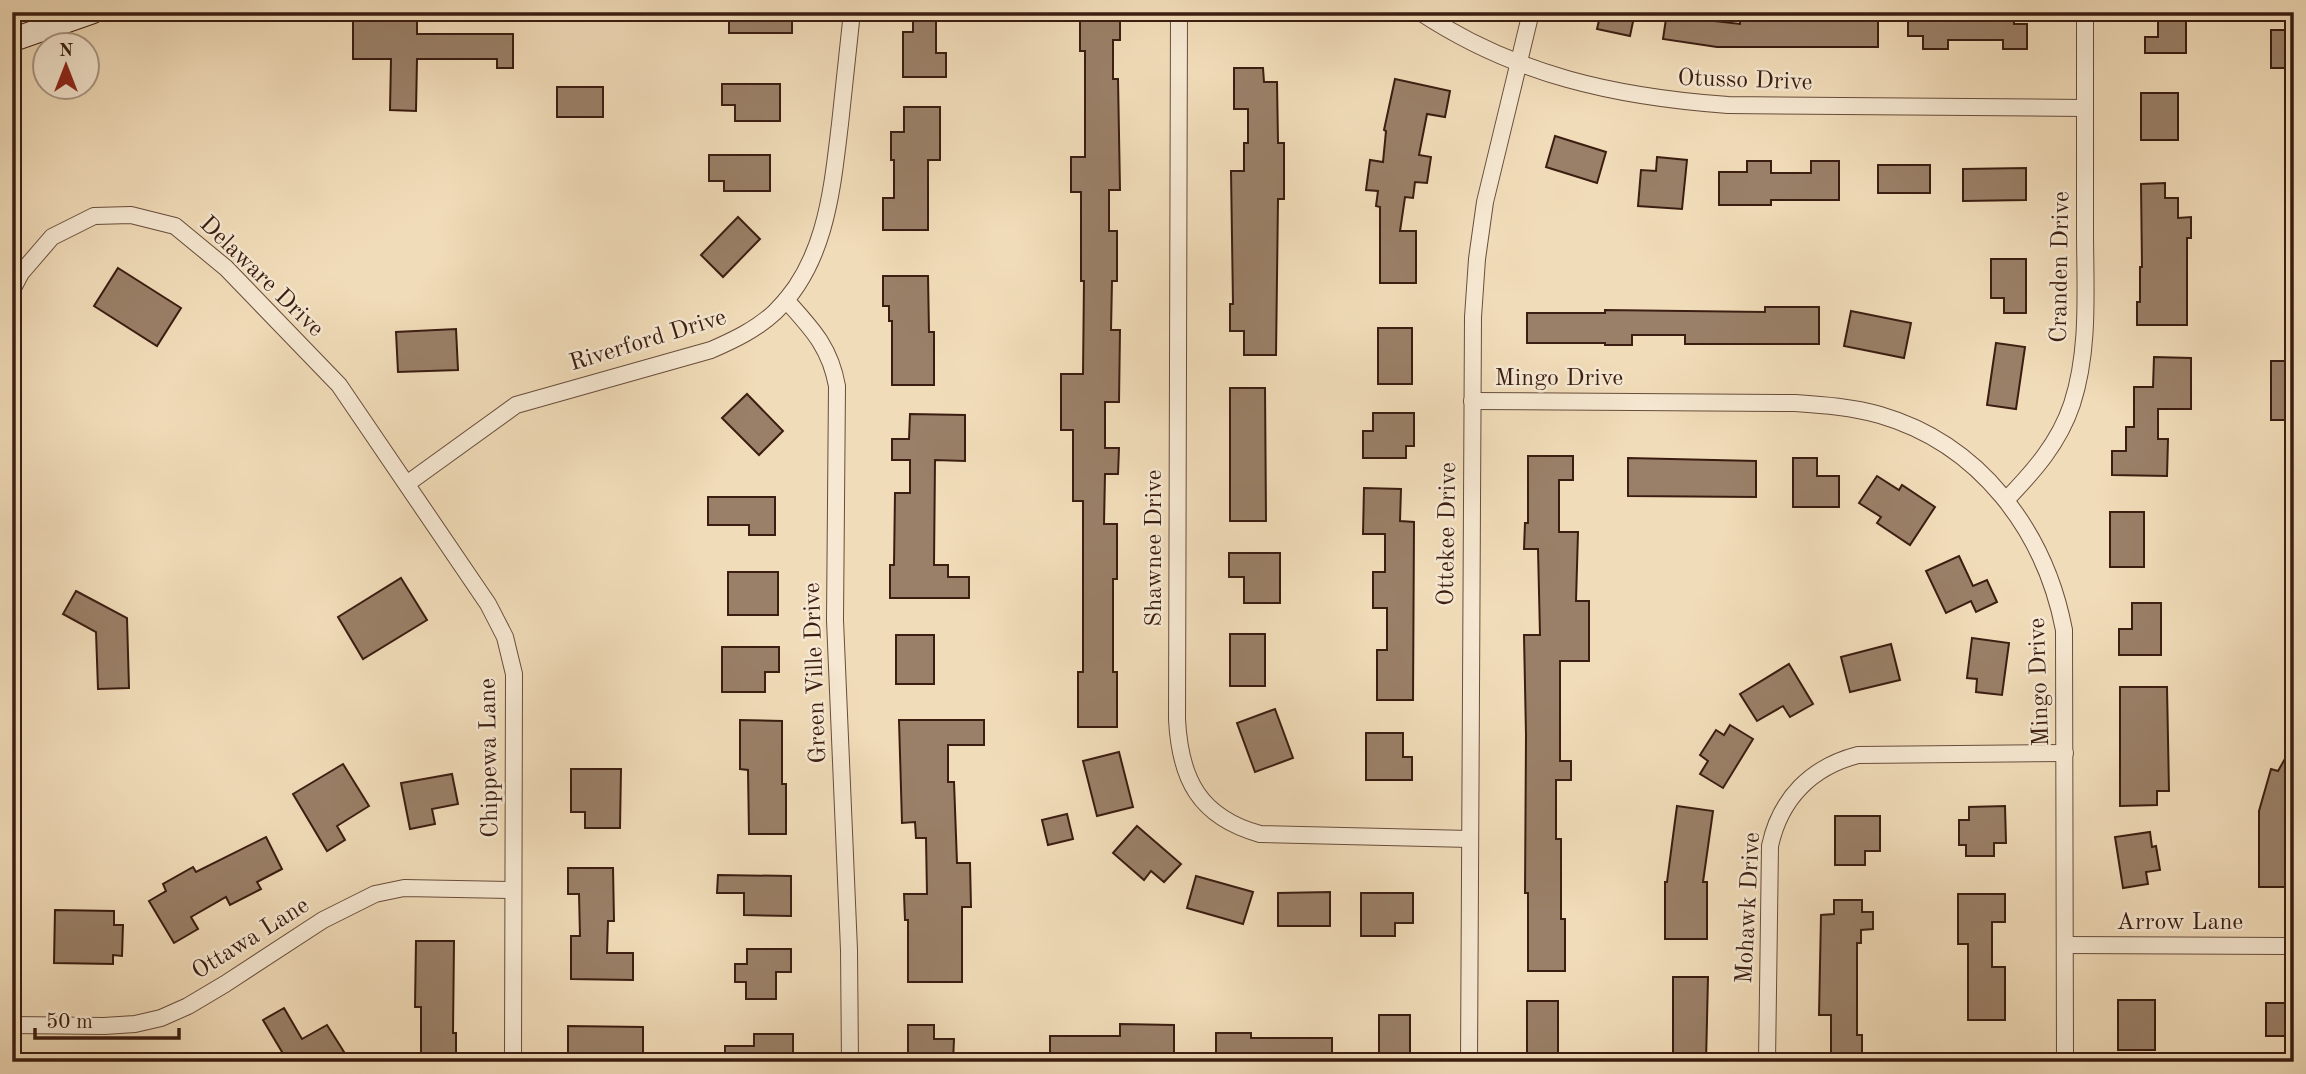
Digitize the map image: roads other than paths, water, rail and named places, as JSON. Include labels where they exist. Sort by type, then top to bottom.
[{"type":"main road","points":[[12,40],[92,12]]},
{"type":"street","name":"Riverford Drive","points":[[408,484],[516,405],[711,349],[739,338],[764,321],[786,300],[802,278],[824,223],[833,180],[852,12]]},
{"type":"street","name":"Shawnee Drive","points":[[1179,12],[1177,719],[1182,763],[1196,791],[1217,814],[1237,827],[1260,834],[1470,839]]},
{"type":"street","name":"Otusso Drive","points":[[1420,12],[1476,45],[1557,78],[1614,92],[1671,101],[1728,105],[2085,108]]},
{"type":"street","name":"Ottekee Drive","points":[[1469,1062],[1473,317],[1485,202],[1531,12]]},
{"type":"street","name":"Cranden Drive","points":[[2006,500],[2036,470],[2061,432],[2072,405],[2079,376],[2085,288],[2085,12]]},
{"type":"street","name":"Delaware Drive","points":[[12,290],[21,273],[52,237],[94,216],[131,215],[175,226],[226,268],[339,384],[408,484]]},
{"type":"street","name":"Green Ville Drive","points":[[786,300],[822,340],[834,368],[837,386],[835,620],[849,950],[850,1062]]},
{"type":"street","name":"Mingo Drive","points":[[1472,401],[1795,403],[1838,407],[1880,415],[1920,430],[1974,467],[2006,500],[2031,536],[2050,575],[2064,630],[2065,1062]]},
{"type":"street","name":"Chippewa Lane","points":[[408,484],[488,604],[505,638],[514,674],[513,1062]]},
{"type":"street","name":"Mohawk Drive","points":[[1767,1062],[1770,846],[1778,818],[1794,792],[1829,764],[1858,755],[2065,753]]},
{"type":"street","name":"Ottawa Lane","points":[[12,1025],[104,1026],[135,1024],[161,1018],[225,984],[323,920],[375,894],[404,888],[513,890]]},
{"type":"street","name":"Arrow Lane","points":[[2066,945],[2294,946]]}]
